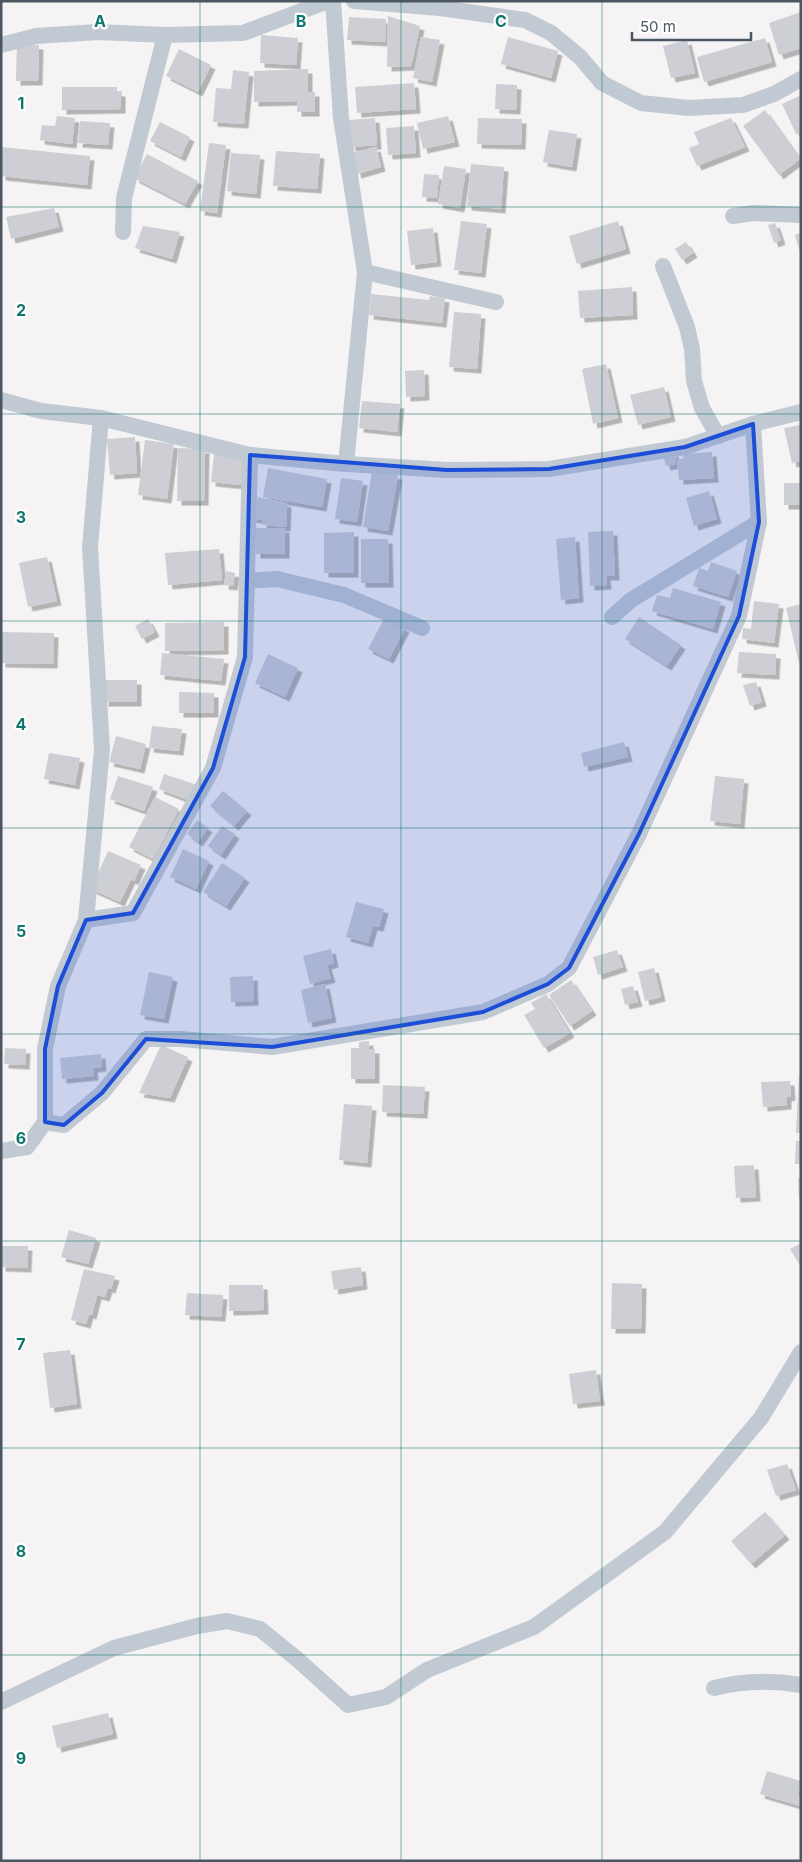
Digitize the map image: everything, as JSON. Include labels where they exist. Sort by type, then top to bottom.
[{"type":"street","points":[[1,45],[36,36],[98,32],[164,35],[243,33],[328,1]]},
{"type":"street","points":[[333,1],[341,118],[365,272],[346,464]]},
{"type":"street","points":[[354,1],[440,8],[524,20],[551,33],[580,57],[602,83],[641,103],[689,108],[743,105],[774,94],[801,79]]},
{"type":"street","points":[[123,232],[126,189],[164,35]]},
{"type":"street","points":[[733,216],[753,213],[801,215]]},
{"type":"street","points":[[663,266],[687,327],[692,349],[694,381],[702,408],[718,436]]},
{"type":"street","points":[[365,272],[496,302]]},
{"type":"street","points":[[1,400],[41,411],[101,418],[250,455],[346,464],[447,470],[549,468],[685,447],[753,424],[801,412]]},
{"type":"street","points":[[1,1151],[27,1147],[46,1122],[47,1040],[58,986],[86,920],[102,749],[90,547],[101,418]]},
{"type":"street","points":[[46,1122],[64,1125],[96,1098],[146,1039],[181,1039],[272,1047],[483,1012],[548,984],[569,968],[639,834],[739,616],[759,522],[753,424]]},
{"type":"street","points":[[86,920],[133,913],[213,768],[246,657],[250,455]]},
{"type":"street","points":[[612,617],[631,600],[759,522]]},
{"type":"street","points":[[247,581],[277,580],[344,595],[422,628]]},
{"type":"street","points":[[1,1702],[114,1648],[197,1626],[227,1621],[260,1630],[297,1659],[348,1705],[386,1698],[427,1670],[534,1627],[665,1532],[761,1418],[801,1352]]},
{"type":"street","points":[[714,1688],[752,1682],[784,1682],[801,1685]]},
{"type":"highlighted area","points":[[753,424],[759,522],[739,616],[639,834],[569,968],[548,984],[483,1012],[272,1047],[146,1039],[102,1093],[64,1125],[45,1122],[45,1049],[58,986],[86,920],[133,913],[213,768],[245,657],[250,455],[447,470],[549,469],[685,447]]},
{"type":"building","points":[[801,12],[801,48],[779,55],[769,23]]},
{"type":"building","points":[[388,16],[420,26],[411,66],[387,67]]},
{"type":"building","points":[[349,17],[386,19],[385,42],[347,40]]},
{"type":"building","points":[[261,35],[298,38],[296,65],[260,63]]},
{"type":"building","points":[[421,37],[440,40],[432,82],[413,78]]},
{"type":"building","points":[[508,37],[558,51],[551,78],[501,64]]},
{"type":"building","points":[[765,38],[772,62],[704,82],[697,57]]},
{"type":"building","points":[[687,40],[695,73],[671,78],[663,46]]},
{"type":"building","points":[[17,44],[39,45],[38,81],[16,81]]},
{"type":"building","points":[[179,49],[211,65],[198,92],[166,76]]},
{"type":"building","points":[[308,69],[308,92],[315,92],[315,112],[297,112],[297,101],[254,102],[254,71]]},
{"type":"building","points":[[233,70],[249,72],[244,124],[213,122],[216,88],[231,89]]},
{"type":"building","points":[[414,83],[416,109],[357,113],[355,87]]},
{"type":"building","points":[[496,84],[517,85],[516,110],[495,109]]},
{"type":"building","points":[[62,87],[117,87],[117,92],[121,92],[121,109],[62,110]]},
{"type":"building","points":[[801,95],[801,132],[796,134],[782,104]]},
{"type":"building","points":[[765,110],[800,159],[779,175],[743,126]]},
{"type":"building","points":[[57,116],[75,118],[72,144],[40,140],[42,125],[55,126]]},
{"type":"building","points":[[448,116],[455,142],[423,149],[417,123]]},
{"type":"building","points":[[375,118],[377,145],[351,147],[349,120]]},
{"type":"building","points":[[478,118],[522,119],[521,145],[477,144]]},
{"type":"building","points":[[731,118],[745,147],[697,166],[689,148],[699,144],[694,132]]},
{"type":"building","points":[[80,121],[110,123],[108,145],[78,143]]},
{"type":"building","points":[[160,122],[190,137],[181,157],[150,141]]},
{"type":"building","points":[[414,126],[416,153],[388,155],[386,128]]},
{"type":"building","points":[[549,130],[577,134],[572,167],[543,162]]},
{"type":"building","points":[[209,143],[226,145],[217,213],[200,211]]},
{"type":"building","points":[[1,147],[90,156],[87,185],[1,176]]},
{"type":"building","points":[[376,147],[381,167],[357,174],[351,153]]},
{"type":"building","points":[[276,151],[320,154],[317,189],[273,186]]},
{"type":"building","points":[[231,153],[260,155],[256,194],[227,191]]},
{"type":"building","points":[[147,154],[198,181],[185,204],[134,178]]},
{"type":"building","points":[[471,164],[504,167],[501,209],[467,206]]},
{"type":"building","points":[[444,166],[466,169],[460,208],[438,204]]},
{"type":"building","points":[[424,174],[439,175],[437,198],[422,197]]},
{"type":"building","points":[[54,208],[59,227],[11,239],[6,217]]},
{"type":"building","points":[[461,221],[487,224],[481,273],[454,270]]},
{"type":"building","points":[[618,221],[626,249],[577,264],[569,236]]},
{"type":"building","points":[[775,223],[781,240],[774,243],[768,225]]},
{"type":"building","points":[[143,226],[180,232],[172,259],[135,248]]},
{"type":"building","points":[[433,228],[437,262],[411,265],[407,231]]},
{"type":"building","points":[[801,233],[801,252],[800,252],[795,235]]},
{"type":"building","points":[[686,242],[693,253],[682,260],[675,249]]},
{"type":"building","points":[[632,287],[633,315],[580,318],[578,291]]},
{"type":"building","points":[[371,294],[429,300],[430,296],[445,298],[442,323],[369,315]]},
{"type":"building","points":[[454,312],[481,314],[477,369],[449,367]]},
{"type":"building","points":[[606,364],[618,418],[593,424],[582,369]]},
{"type":"building","points":[[424,370],[425,396],[406,397],[405,371]]},
{"type":"building","points":[[664,387],[671,417],[638,425],[630,395]]},
{"type":"building","points":[[362,401],[400,404],[397,432],[359,428]]},
{"type":"building","points":[[801,425],[801,461],[792,463],[784,428]]},
{"type":"building","points":[[135,437],[137,473],[110,475],[107,439]]},
{"type":"building","points":[[145,440],[174,444],[167,499],[138,495]]},
{"type":"building","points":[[178,448],[205,449],[204,501],[177,501]]},
{"type":"building","points":[[674,452],[676,464],[666,466],[663,455]]},
{"type":"building","points":[[712,452],[714,478],[679,480],[677,459],[683,459],[683,454]]},
{"type":"building","points":[[214,454],[244,456],[241,485],[211,482]]},
{"type":"building","points":[[268,468],[327,479],[322,507],[263,497]]},
{"type":"building","points":[[372,471],[398,475],[388,531],[363,527]]},
{"type":"building","points":[[341,478],[363,481],[357,522],[335,519]]},
{"type":"building","points":[[784,483],[801,483],[801,505],[784,505]]},
{"type":"building","points":[[709,491],[717,519],[694,526],[686,498]]},
{"type":"building","points":[[258,497],[287,503],[286,527],[263,525],[262,520],[251,518]]},
{"type":"building","points":[[256,528],[285,528],[285,554],[256,554]]},
{"type":"building","points":[[613,531],[615,576],[606,576],[607,585],[590,586],[588,532]]},
{"type":"building","points":[[354,532],[354,573],[324,573],[324,533]]},
{"type":"building","points":[[575,537],[579,598],[561,600],[556,539]]},
{"type":"building","points":[[361,539],[388,539],[389,583],[361,583]]},
{"type":"building","points":[[219,549],[222,580],[168,585],[165,553]]},
{"type":"building","points":[[47,557],[57,601],[28,607],[19,563]]},
{"type":"building","points":[[711,562],[737,571],[728,597],[693,586],[699,568],[708,571]]},
{"type":"building","points":[[226,571],[235,573],[233,586],[224,585]]},
{"type":"building","points":[[673,588],[721,602],[713,629],[652,611],[657,595],[670,598]]},
{"type":"building","points":[[754,601],[779,604],[774,643],[742,639],[743,628],[751,629]]},
{"type":"building","points":[[801,604],[801,662],[799,663],[786,608]]},
{"type":"building","points":[[385,617],[405,628],[389,659],[368,649]]},
{"type":"building","points":[[639,617],[681,645],[667,666],[625,639]]},
{"type":"building","points":[[148,619],[155,632],[142,639],[135,626]]},
{"type":"building","points":[[224,622],[224,650],[165,651],[165,623]]},
{"type":"building","points":[[1,632],[54,633],[53,664],[1,663]]},
{"type":"building","points":[[739,652],[776,654],[775,675],[737,673]]},
{"type":"building","points":[[162,653],[224,659],[221,681],[160,675]]},
{"type":"building","points":[[268,654],[298,668],[285,697],[255,683]]},
{"type":"building","points":[[105,680],[137,680],[137,702],[104,702]]},
{"type":"building","points":[[756,682],[762,702],[750,706],[743,685]]},
{"type":"building","points":[[179,692],[214,693],[214,713],[179,713]]},
{"type":"building","points":[[152,726],[182,729],[179,751],[149,748]]},
{"type":"building","points":[[116,736],[146,744],[140,769],[109,762]]},
{"type":"building","points":[[624,742],[628,757],[584,767],[581,753]]},
{"type":"building","points":[[49,753],[80,758],[75,785],[44,779]]},
{"type":"building","points":[[164,774],[197,785],[191,801],[159,789]]},
{"type":"building","points":[[118,776],[153,787],[144,811],[110,799]]},
{"type":"building","points":[[715,776],[744,779],[740,824],[710,821]]},
{"type":"building","points":[[223,791],[247,811],[234,826],[210,806]]},
{"type":"building","points":[[155,797],[179,809],[153,859],[129,847]]},
{"type":"building","points":[[197,820],[208,828],[198,842],[187,834]]},
{"type":"building","points":[[222,826],[235,834],[221,855],[208,846]]},
{"type":"building","points":[[183,849],[209,861],[196,889],[170,877]]},
{"type":"building","points":[[108,851],[141,865],[134,881],[131,879],[120,902],[91,889]]},
{"type":"building","points":[[222,863],[245,878],[226,906],[203,892]]},
{"type":"building","points":[[356,902],[384,909],[379,927],[373,926],[368,943],[346,937]]},
{"type":"building","points":[[331,949],[334,963],[327,965],[331,978],[310,984],[303,956]]},
{"type":"building","points":[[617,950],[623,967],[598,975],[593,957]]},
{"type":"building","points":[[654,968],[661,997],[645,1001],[638,972]]},
{"type":"building","points":[[149,972],[173,977],[164,1019],[140,1015]]},
{"type":"building","points":[[253,976],[254,1001],[231,1002],[230,977]]},
{"type":"building","points":[[571,980],[592,1011],[570,1026],[549,995]]},
{"type":"building","points":[[325,984],[332,1018],[308,1023],[301,990]]},
{"type":"building","points":[[633,986],[638,1002],[625,1005],[621,989]]},
{"type":"building","points":[[546,994],[570,1033],[544,1048],[524,1015],[535,1009],[531,1003]]},
{"type":"building","points":[[369,1041],[369,1049],[375,1049],[375,1079],[351,1079],[351,1048],[359,1048],[359,1042]]},
{"type":"building","points":[[161,1045],[188,1057],[170,1098],[139,1093]]},
{"type":"building","points":[[5,1048],[26,1049],[25,1065],[4,1064]]},
{"type":"building","points":[[101,1054],[102,1067],[93,1068],[94,1076],[62,1079],[60,1058]]},
{"type":"building","points":[[799,1075],[801,1075],[801,1133],[796,1133]]},
{"type":"building","points":[[790,1081],[791,1096],[787,1097],[787,1105],[763,1107],[761,1082]]},
{"type":"building","points":[[383,1085],[425,1087],[423,1114],[382,1112]]},
{"type":"building","points":[[344,1104],[372,1106],[367,1163],[339,1160]]},
{"type":"building","points":[[796,1141],[801,1141],[801,1164],[795,1164]]},
{"type":"building","points":[[754,1165],[756,1197],[736,1198],[734,1166]]},
{"type":"building","points":[[798,1178],[801,1178],[801,1199],[799,1199]]},
{"type":"building","points":[[69,1230],[96,1238],[88,1264],[61,1257]]},
{"type":"building","points":[[801,1243],[801,1267],[790,1249]]},
{"type":"building","points":[[1,1246],[28,1246],[27,1268],[1,1267]]},
{"type":"building","points":[[361,1267],[363,1285],[334,1290],[331,1271]]},
{"type":"building","points":[[84,1269],[115,1276],[111,1289],[108,1288],[105,1297],[97,1295],[92,1315],[89,1314],[86,1324],[71,1320]]},
{"type":"building","points":[[612,1283],[642,1284],[641,1329],[611,1329]]},
{"type":"building","points":[[229,1285],[263,1285],[264,1310],[229,1311]]},
{"type":"building","points":[[187,1293],[223,1295],[221,1317],[185,1315]]},
{"type":"building","points":[[70,1350],[77,1404],[50,1408],[43,1353]]},
{"type":"building","points":[[596,1370],[600,1401],[573,1404],[569,1374]]},
{"type":"building","points":[[787,1464],[796,1490],[776,1496],[767,1470]]},
{"type":"building","points":[[765,1512],[785,1535],[751,1564],[731,1541]]},
{"type":"building","points":[[108,1713],[113,1734],[57,1748],[52,1726]]},
{"type":"building","points":[[767,1771],[801,1781],[798,1795],[801,1796],[800,1806],[760,1794]]}]
